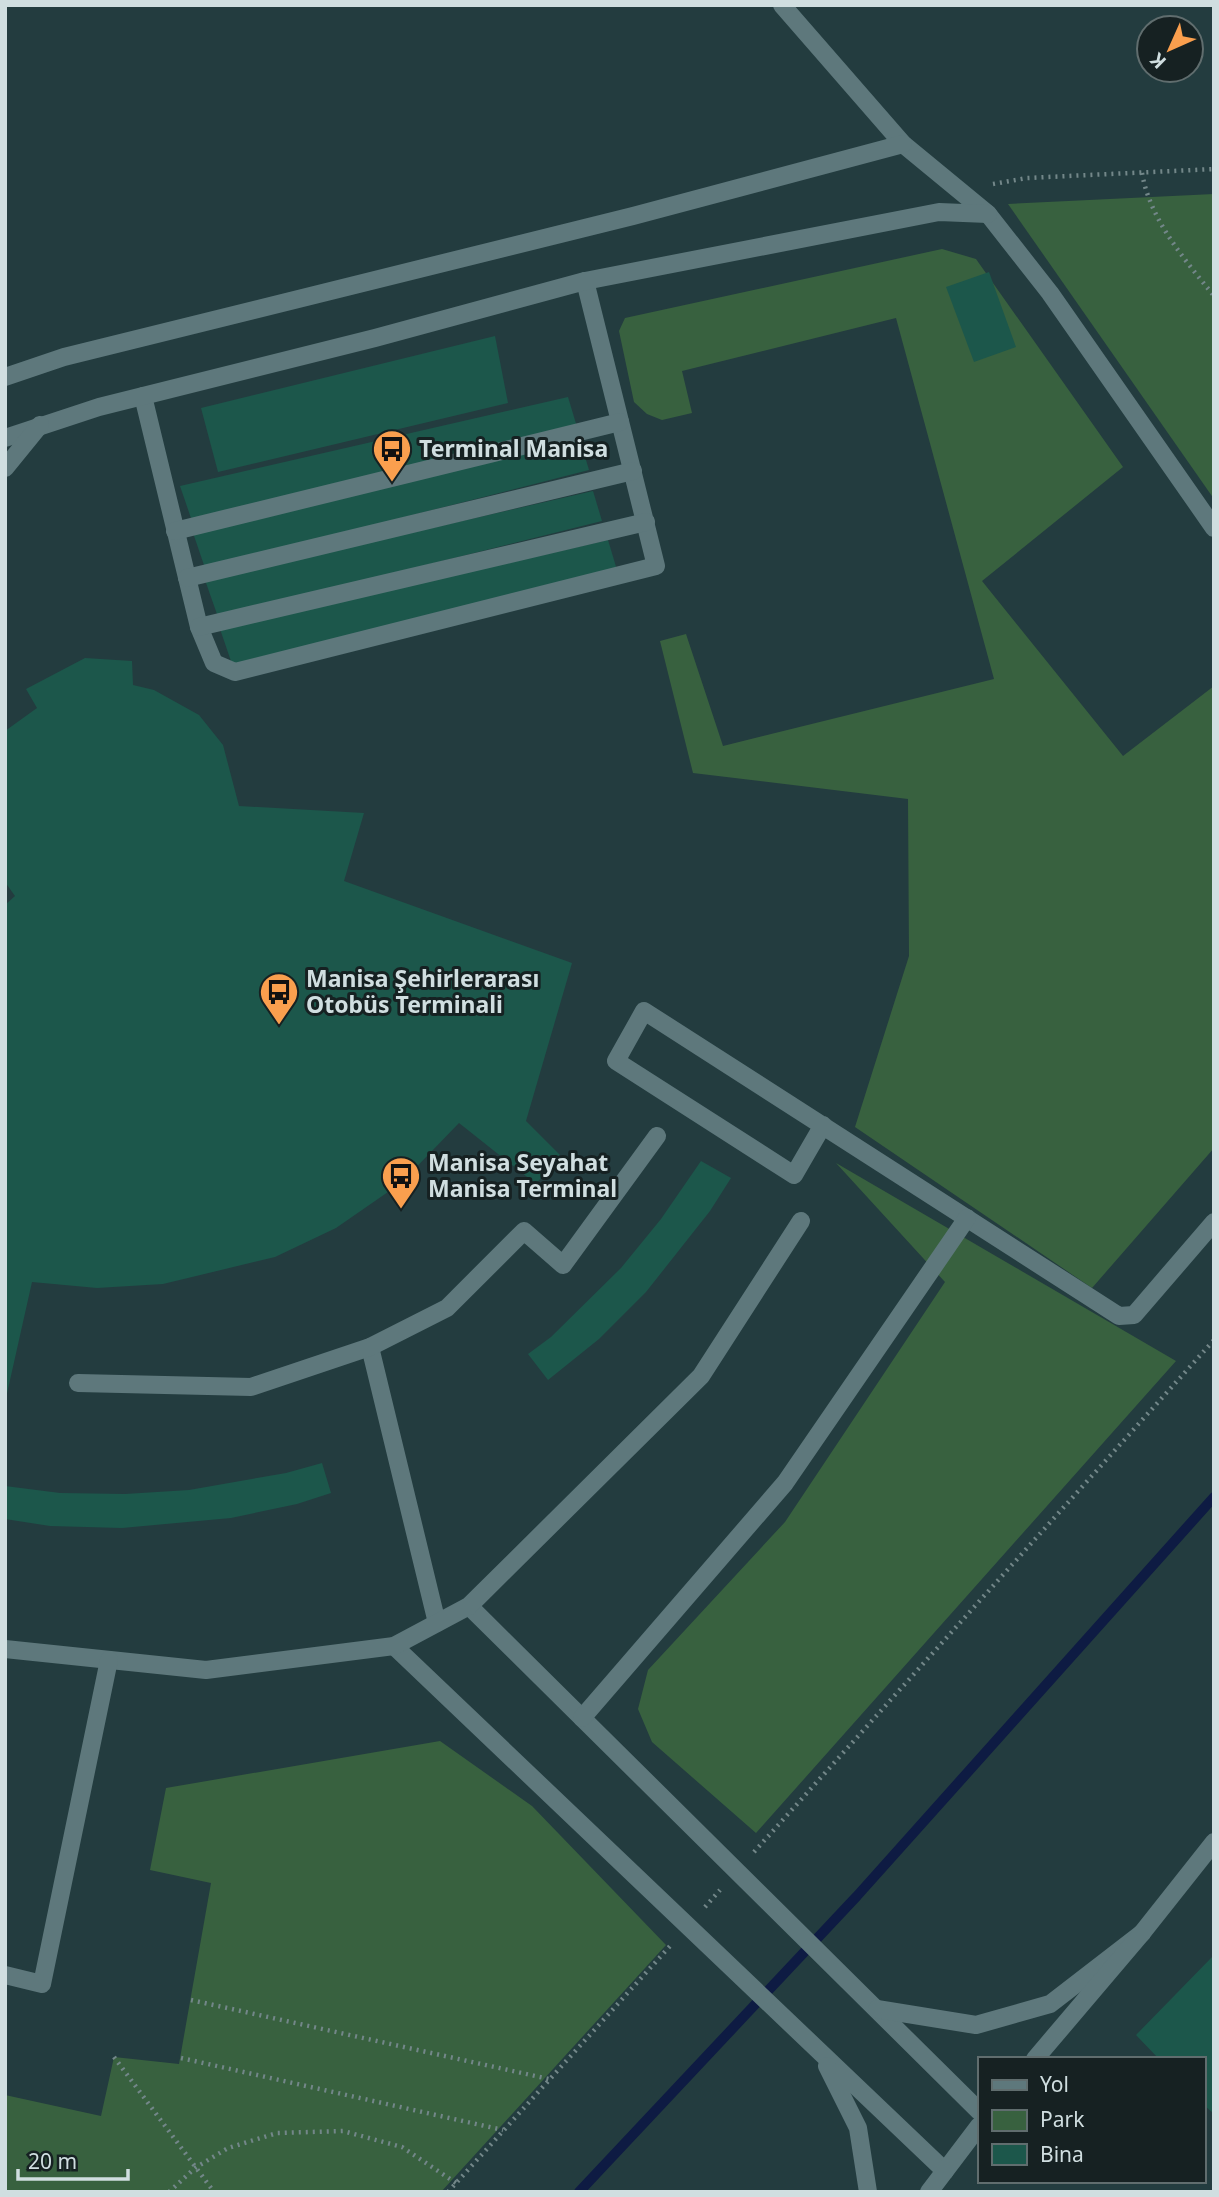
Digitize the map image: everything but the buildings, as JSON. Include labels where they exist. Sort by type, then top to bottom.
[{"type":"street","points":[[782,5],[903,144],[988,214],[1050,293],[1214,528]]},
{"type":"street","points":[[5,377],[64,357],[633,216],[903,144]]},
{"type":"street","points":[[5,438],[40,425],[143,396],[585,281],[939,212],[988,214]]},
{"type":"street","points":[[143,396],[199,627],[214,663],[235,672],[656,566],[585,281]]},
{"type":"street","points":[[176,531],[620,422]]},
{"type":"street","points":[[5,468],[40,425]]},
{"type":"street","points":[[187,578],[633,471]]},
{"type":"street","points":[[199,627],[646,522]]},
{"type":"street","points":[[823,1125],[794,1175],[616,1061],[644,1011],[823,1125],[1119,1316],[1134,1315],[1214,1222]]},
{"type":"street","points":[[79,1383],[251,1387],[370,1347],[447,1308],[524,1231],[563,1265],[657,1136]]},
{"type":"street","points":[[582,1718],[785,1483],[967,1218]]},
{"type":"street","points":[[5,1649],[206,1670],[394,1646],[469,1606],[701,1376],[801,1221]]},
{"type":"street","points":[[370,1347],[437,1623]]},
{"type":"street","points":[[469,1606],[978,2110]]},
{"type":"street","points":[[394,1646],[945,2171]]},
{"type":"street","points":[[5,1975],[42,1984],[109,1660]]},
{"type":"street","points":[[1037,2057],[1142,1933],[1214,1842]]},
{"type":"street","points":[[877,2009],[976,2025],[1049,2004],[1142,1933]]},
{"type":"street","points":[[817,2050],[858,2128],[868,2192]]},
{"type":"street","points":[[929,2192],[978,2127]]},
{"type":"path","points":[[961,190],[1027,178],[1214,169]]},
{"type":"path","points":[[1142,173],[1145,188],[1173,244],[1214,296]]},
{"type":"path","points":[[449,2192],[1214,1340]]},
{"type":"path","points":[[191,2000],[550,2080]]},
{"type":"path","points":[[114,2057],[214,2192]]},
{"type":"path","points":[[181,2058],[504,2130]]},
{"type":"path","points":[[169,2192],[195,2168],[228,2148],[276,2133],[343,2131],[402,2147],[456,2183]]},
{"type":"green space","points":[[1214,194],[1214,499],[1008,204]]},
{"type":"green space","points":[[942,249],[976,259],[1123,467],[982,581],[1123,756],[1214,686],[1214,1148],[1092,1288],[855,1127],[909,956],[908,799],[693,773],[660,641],[686,634],[723,746],[994,679],[896,318],[682,371],[692,413],[662,420],[647,414],[634,402],[619,331],[625,318]]},
{"type":"green space","points":[[836,1163],[1176,1361],[756,1833],[652,1742],[638,1709],[648,1670],[785,1522],[945,1282]]},
{"type":"green space","points":[[440,1741],[532,1806],[666,1945],[441,2192],[5,2192],[5,2095],[101,2116],[114,2057],[179,2064],[211,1883],[150,1870],[166,1788]]},
{"type":"waterway","points":[[579,2192],[857,1896],[1214,1497]]},
{"type":"place","name":"Terminal Manisa","points":[[392,483]]},
{"type":"place","name":"Manisa Şehirlerarası Otobüs Terminali","points":[[279,1026]]},
{"type":"place","name":"Manisa Seyahat Manisa Terminal","points":[[401,1210]]}]
